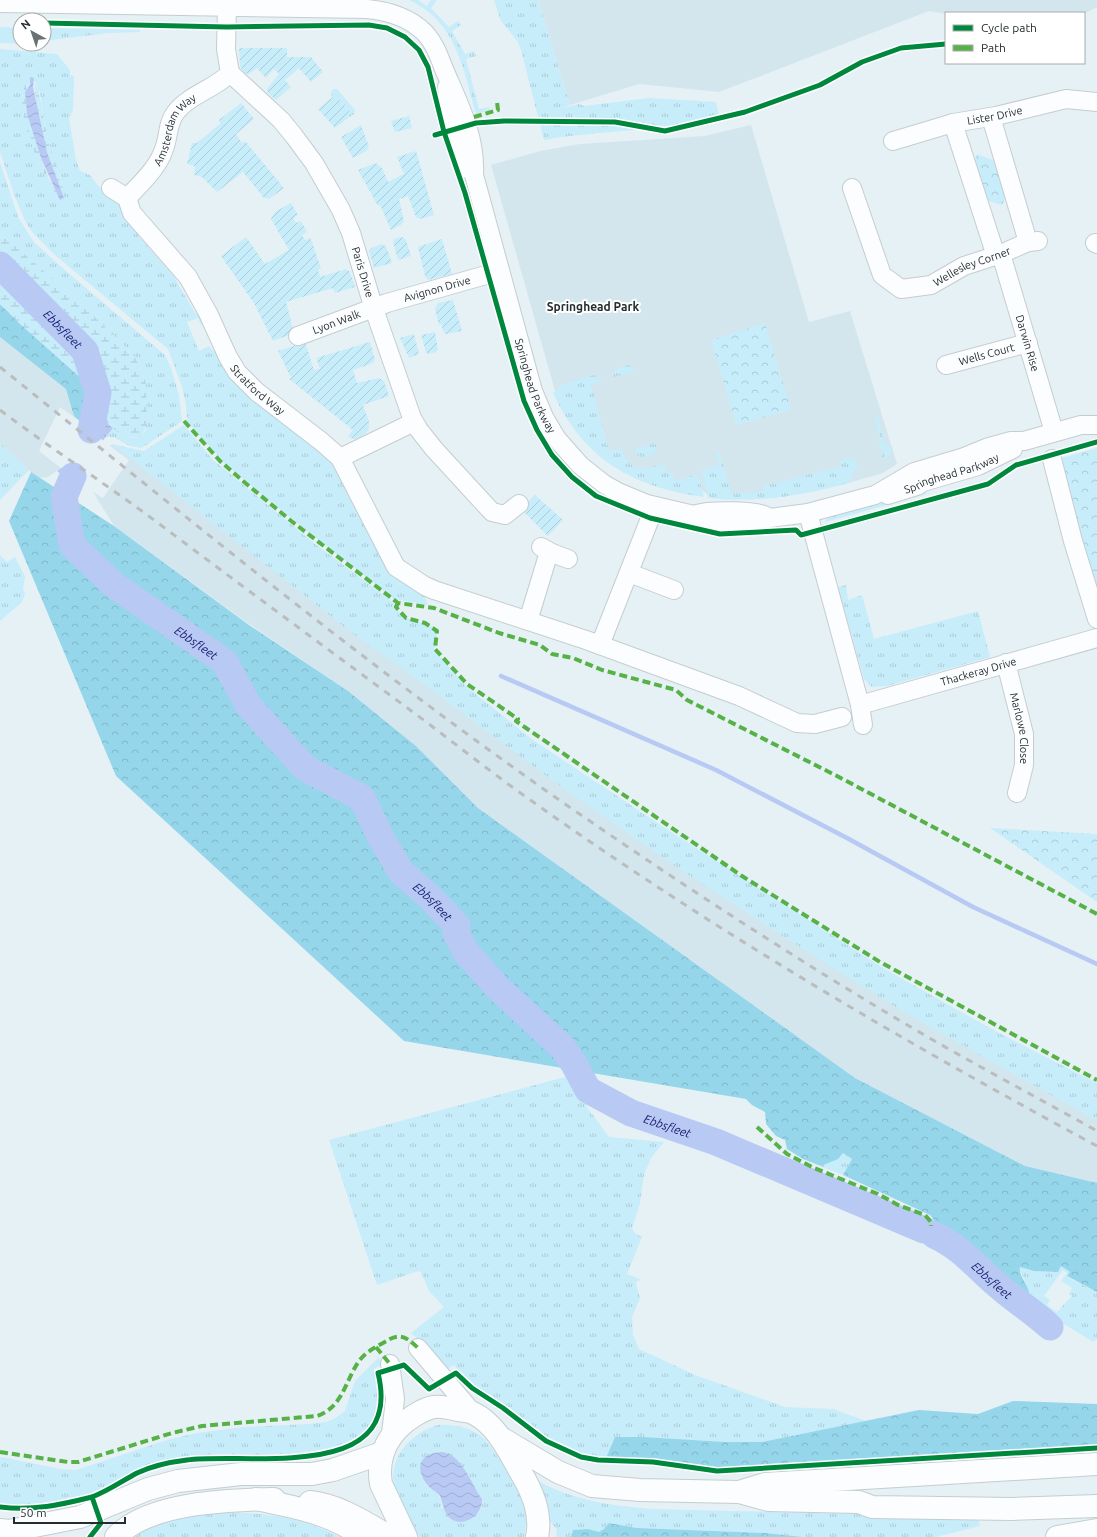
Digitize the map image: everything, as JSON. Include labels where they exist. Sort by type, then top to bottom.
[{"type":"main road","points":[[11,1532],[80,1516],[148,1489],[178,1481],[241,1474],[312,1474],[339,1469],[386,1444],[405,1421],[432,1407],[445,1407],[472,1413],[484,1421],[501,1438],[558,1472],[592,1486],[640,1490],[739,1492],[768,1500],[859,1502],[872,1499],[1097,1495]]},
{"type":"main road","points":[[501,1438],[523,1476],[534,1500],[538,1517],[537,1537]]},
{"type":"main road","points":[[386,1444],[379,1474],[380,1484],[406,1537]]},
{"type":"main road","points":[[739,1492],[765,1484],[1097,1464]]},
{"type":"main road","points":[[256,1499],[314,1512],[353,1530],[362,1537]]},
{"type":"main road","points":[[116,1537],[132,1524],[175,1508],[214,1502],[256,1499],[288,1499],[318,1502],[355,1516],[390,1537]]},
{"type":"main road","points":[[859,1502],[872,1507],[926,1508],[1012,1509],[1097,1506]]},
{"type":"main road","points":[[1057,1537],[1097,1530]]},
{"type":"street","name":"Springhead Parkway","points":[[0,3],[367,9],[394,14],[410,22],[427,36],[438,51],[446,75],[448,102],[454,132],[468,169],[474,175],[533,391],[544,417],[553,433],[568,453],[597,480],[618,492],[655,506],[694,515],[701,520],[726,525],[757,523],[770,518],[808,513],[875,495],[914,472],[1011,441],[1024,441],[1054,432],[1089,425],[1097,415]]},
{"type":"street","points":[[227,6],[226,49],[230,72]]},
{"type":"street","name":"Amsterdam Way","points":[[127,198],[147,177],[160,158],[164,150],[170,122],[179,108],[230,72]]},
{"type":"street","name":"Paris Drive","points":[[230,72],[283,123],[314,163],[341,210],[351,233],[374,309],[414,422],[434,449],[492,512],[505,515],[520,504]]},
{"type":"street","name":"Lister Drive","points":[[893,141],[953,123],[1066,99],[1097,102]]},
{"type":"street","name":"Wellesley Corner","points":[[852,188],[882,275],[900,289],[931,285],[964,266],[1033,242],[991,116]]},
{"type":"street","name":"Darwin Rise","points":[[953,123],[1028,342],[1054,432]]},
{"type":"street","points":[[111,188],[127,198]]},
{"type":"street","name":"Stratford Way","points":[[127,198],[132,213],[188,277],[208,313],[228,357],[237,372],[257,392],[322,442],[340,458],[396,567],[416,581],[434,590],[600,645],[739,696],[797,723],[815,724],[842,717]]},
{"type":"street","name":"Avignon Drive","points":[[374,309],[387,303],[500,271]]},
{"type":"street","name":"Lyon Walk","points":[[298,336],[374,309]]},
{"type":"street","name":"Wells Court","points":[[946,365],[1028,342]]},
{"type":"street","points":[[340,458],[414,422]]},
{"type":"street","points":[[1052,459],[1073,541],[1097,619]]},
{"type":"street","points":[[600,645],[655,506]]},
{"type":"street","points":[[808,513],[860,705],[863,725]]},
{"type":"street","points":[[528,621],[545,549],[568,559]]},
{"type":"street","points":[[629,573],[674,590]]},
{"type":"street","name":"Thackeray Drive","points":[[860,705],[1097,638]]},
{"type":"street","name":"Marlowe Close","points":[[1006,663],[1024,734],[1024,765],[1016,793]]},
{"type":"street","points":[[418,1348],[472,1413]]},
{"type":"street","points":[[386,1444],[395,1399],[390,1364]]},
{"type":"shaded area","points":[[538,0],[1097,0],[1097,7],[1085,13],[1085,12],[945,12],[945,14],[929,11],[719,92],[639,84],[570,105]]},
{"type":"shaded area","points":[[751,125],[809,322],[850,311],[897,464],[883,473],[848,483],[845,481],[784,495],[709,496],[703,491],[612,462],[562,385],[555,391],[491,165],[540,151],[580,144],[704,136]]},
{"type":"shaded area","points":[[0,332],[70,388],[78,420],[60,407],[39,451],[61,468],[48,477],[40,478],[31,472],[0,443]]},
{"type":"shaded area","points":[[112,444],[132,453],[233,486],[473,696],[524,738],[845,950],[1097,1090],[1097,1196],[1025,1166],[855,1078],[478,808],[416,746],[348,691],[242,619],[114,526],[93,492],[103,498],[129,460],[110,446]]},
{"type":"green space","points":[[409,0],[418,0],[427,6],[431,0],[437,0],[431,8],[449,27],[458,21],[461,25],[452,31],[465,54],[474,51],[476,56],[466,59],[479,109],[489,107],[490,110],[476,114],[462,64],[456,48],[448,34],[438,21],[425,9]]},
{"type":"green space","points":[[494,0],[538,0],[570,105],[563,108],[579,104],[584,106],[649,98],[716,102],[719,115],[676,125],[544,140],[521,50],[518,42],[501,21]]},
{"type":"green space","points":[[0,27],[12,28],[12,44],[0,43]]},
{"type":"green space","points":[[52,28],[140,30],[140,32],[108,33],[52,40]]},
{"type":"green space","points":[[239,48],[287,48],[287,57],[311,57],[323,72],[311,82],[299,68],[285,80],[291,87],[276,100],[268,93],[267,89],[279,74],[274,69],[266,78],[257,68],[249,74],[244,73],[240,66]]},
{"type":"green space","points":[[0,49],[12,50],[12,52],[57,54],[70,70],[70,75],[74,76],[73,110],[69,118],[76,160],[80,171],[90,175],[99,187],[119,200],[138,229],[138,236],[173,275],[195,313],[204,318],[201,325],[198,318],[187,322],[199,351],[209,346],[212,350],[220,354],[331,459],[423,591],[428,605],[394,599],[272,503],[223,462],[187,421],[186,405],[182,387],[168,349],[56,256],[33,233],[26,223],[15,197],[0,152]],"holes":[[[30,78],[36,83],[40,93],[47,136],[63,186],[61,191],[64,198],[60,199],[58,192],[53,192],[42,169],[30,138],[22,107],[22,94],[26,84],[30,83]]]},
{"type":"green space","points":[[30,83],[25,92],[27,114],[49,179],[58,192],[53,192],[48,182],[30,140],[25,124],[22,96],[25,85]]},
{"type":"green space","points":[[34,83],[38,87],[47,136],[63,186],[61,191],[47,152],[38,115]]},
{"type":"green space","points":[[333,89],[337,89],[355,110],[354,114],[348,118],[350,112],[338,98],[332,97],[331,93]]},
{"type":"green space","points":[[333,97],[338,98],[350,112],[348,118],[335,128],[318,109]]},
{"type":"green space","points":[[241,103],[254,119],[236,134],[242,143],[245,141],[284,188],[269,199],[264,198],[243,172],[217,192],[202,177],[194,175],[195,166],[187,164],[192,143],[197,143],[221,123],[219,120]]},
{"type":"green space","points":[[409,116],[412,128],[395,132],[391,121]]},
{"type":"green space","points":[[361,125],[369,147],[366,151],[353,158],[341,137]]},
{"type":"green space","points":[[416,151],[434,215],[420,219],[416,217],[408,196],[399,199],[404,221],[401,225],[391,230],[380,205],[378,206],[358,170],[376,163],[382,168],[388,182],[404,174],[397,157]]},
{"type":"green space","points":[[977,154],[998,162],[1008,192],[1002,205],[984,200],[973,166]]},
{"type":"green space","points":[[0,162],[18,217],[34,242],[165,355],[171,368],[179,395],[182,421],[142,448],[130,446],[113,437],[106,437],[113,428],[134,438],[138,437],[146,430],[146,383],[135,357],[82,304],[0,233]]},
{"type":"green space","points":[[291,203],[298,215],[293,218],[296,223],[301,221],[307,232],[302,235],[305,240],[310,238],[312,242],[321,268],[318,270],[320,277],[346,269],[350,272],[355,287],[335,293],[333,288],[286,302],[294,333],[273,341],[254,303],[221,256],[246,237],[265,264],[289,250],[271,219],[275,212]]},
{"type":"green space","points":[[0,233],[82,304],[135,357],[146,383],[147,425],[142,435],[138,437],[129,437],[120,433],[108,422],[102,410],[92,411],[89,394],[82,379],[21,325],[0,304]]},
{"type":"green space","points":[[402,237],[406,240],[411,256],[398,260],[393,242],[394,239]]},
{"type":"green space","points":[[442,239],[452,274],[428,280],[425,276],[418,247]]},
{"type":"green space","points":[[381,244],[386,246],[392,263],[374,268],[369,251]]},
{"type":"green space","points":[[453,300],[462,331],[446,334],[444,333],[441,324],[439,325],[435,309],[438,303]]},
{"type":"green space","points":[[0,304],[84,381],[89,394],[91,415],[82,423],[74,416],[66,389],[0,337]]},
{"type":"green space","points":[[765,323],[791,410],[736,425],[711,340]]},
{"type":"green space","points":[[435,332],[438,350],[428,354],[421,335]]},
{"type":"green space","points":[[414,334],[419,354],[409,358],[400,338]]},
{"type":"green space","points":[[305,342],[314,370],[320,369],[316,358],[370,342],[375,360],[371,364],[353,370],[357,383],[379,378],[384,381],[389,396],[363,405],[369,428],[364,435],[359,438],[353,439],[348,436],[353,430],[289,379],[291,378],[278,351]]},
{"type":"green space","points":[[628,365],[635,371],[614,377],[616,370],[620,367]]},
{"type":"green space","points":[[593,375],[598,376],[602,381],[591,384],[609,451],[621,448],[628,462],[637,468],[649,468],[664,464],[667,473],[672,472],[674,481],[698,474],[704,497],[655,486],[633,477],[596,453],[580,436],[565,416],[553,393],[562,385]]},
{"type":"green space","points":[[878,417],[885,444],[893,448],[886,460],[881,457],[884,451],[878,447],[881,441],[874,418]]},
{"type":"green space","points":[[184,425],[213,460],[314,543],[394,603],[398,611],[404,616],[432,627],[437,633],[434,650],[467,687],[533,740],[668,830],[883,968],[997,1032],[1097,1083],[1097,1121],[904,1012],[678,868],[549,778],[428,687],[357,637],[112,444],[144,451]]},
{"type":"green space","points":[[0,443],[29,470],[0,500]]},
{"type":"green space","points":[[655,443],[657,449],[654,454],[642,457],[637,455],[635,449]]},
{"type":"green space","points":[[1097,448],[1097,599],[1058,459]]},
{"type":"green space","points":[[719,452],[732,494],[763,491],[763,486],[841,466],[840,460],[850,457],[856,460],[857,467],[848,483],[813,492],[744,500],[708,498],[701,470],[719,465],[716,454]]},
{"type":"green space","points":[[31,472],[114,526],[249,625],[348,691],[416,746],[478,808],[855,1078],[1025,1166],[1097,1183],[1097,1292],[1067,1276],[1070,1272],[1061,1266],[1058,1272],[1034,1271],[1020,1267],[1020,1273],[1029,1293],[1013,1304],[1013,1301],[955,1260],[929,1245],[935,1230],[935,1222],[930,1215],[843,1175],[852,1159],[843,1153],[838,1159],[821,1166],[803,1159],[787,1149],[785,1140],[776,1136],[766,1124],[765,1112],[752,1105],[746,1099],[404,1041],[116,776],[9,521]]},
{"type":"green space","points":[[924,486],[926,494],[825,522],[829,516]]},
{"type":"green space","points":[[535,495],[563,520],[548,536],[525,513],[526,505]]},
{"type":"green space","points":[[0,555],[7,562],[15,557],[25,577],[23,588],[25,595],[21,603],[0,621]]},
{"type":"green space","points":[[846,585],[848,600],[862,595],[874,639],[978,611],[990,657],[887,686],[872,687],[864,679],[838,587]]},
{"type":"green space","points":[[990,828],[1097,834],[1097,902]]},
{"type":"green space","points":[[565,1077],[609,1137],[664,1142],[651,1158],[644,1175],[640,1203],[632,1229],[636,1234],[642,1237],[627,1274],[642,1280],[637,1281],[636,1284],[640,1298],[632,1317],[633,1335],[639,1349],[695,1375],[785,1407],[833,1409],[866,1421],[762,1442],[725,1442],[644,1437],[615,1437],[606,1458],[590,1456],[563,1447],[541,1434],[503,1404],[470,1383],[454,1365],[447,1369],[433,1352],[411,1333],[444,1307],[429,1291],[421,1272],[418,1271],[377,1285],[329,1140]]},
{"type":"green space","points":[[843,1153],[852,1159],[843,1175],[820,1166],[838,1159]]},
{"type":"green space","points":[[1061,1266],[1070,1272],[1067,1277],[1097,1292],[1097,1339],[1093,1342],[1064,1324],[1058,1325],[1051,1333],[1049,1331],[1058,1320],[1029,1293],[1019,1268],[1021,1267],[1034,1271],[1058,1272]],"holes":[[[1063,1270],[1067,1273],[1061,1281],[1072,1288],[1069,1294],[1072,1296],[1057,1312],[1047,1305],[1050,1300],[1044,1296]]]},
{"type":"green space","points":[[1030,1294],[1058,1320],[1045,1335],[1039,1329],[1036,1331],[1017,1306]]},
{"type":"green space","points":[[379,1357],[382,1365],[373,1369],[380,1405],[369,1429],[344,1443],[311,1451],[273,1455],[176,1458],[138,1469],[108,1486],[92,1493],[66,1501],[40,1505],[0,1504],[0,1458],[2,1457],[60,1469],[76,1470],[167,1440],[197,1433],[244,1427],[326,1422],[334,1419],[345,1411],[355,1381]]},
{"type":"green space","points":[[1013,1401],[1097,1404],[1097,1445],[723,1469],[713,1469],[672,1462],[606,1458],[615,1437],[644,1437],[725,1442],[762,1442],[919,1410],[978,1414]]},
{"type":"green space","points":[[438,1425],[461,1427],[471,1430],[486,1441],[493,1449],[519,1493],[523,1503],[526,1517],[524,1537],[419,1537],[398,1500],[394,1487],[393,1476],[398,1456],[411,1440],[428,1429]],"holes":[[[438,1452],[451,1456],[460,1463],[482,1501],[481,1508],[478,1512],[466,1521],[441,1508],[442,1505],[438,1493],[428,1487],[421,1476],[428,1456]]]},
{"type":"green space","points":[[540,1482],[567,1494],[595,1502],[638,1508],[978,1517],[980,1526],[936,1537],[803,1537],[765,1533],[637,1528],[609,1523],[599,1532],[588,1529],[573,1530],[571,1537],[556,1537],[557,1529],[549,1521],[548,1506],[539,1483]]},
{"type":"green space","points":[[218,1512],[249,1513],[296,1520],[326,1530],[340,1537],[135,1537],[164,1522]]},
{"type":"green space","points":[[609,1523],[637,1528],[765,1533],[803,1537],[571,1537],[573,1530],[588,1529],[599,1532]]},
{"type":"water","points":[[30,77],[34,78],[33,87],[47,152],[64,198],[60,200],[41,158],[27,114],[25,92],[30,85]]},
{"type":"water","points":[[98,409],[104,412],[109,425],[113,428],[73,478],[62,485],[58,481],[62,475],[57,471],[61,468],[82,423],[89,417],[92,411]]},
{"type":"water","points":[[442,1452],[449,1454],[461,1464],[482,1499],[480,1510],[467,1521],[456,1521],[448,1517],[439,1494],[426,1483],[422,1476],[420,1469],[421,1463],[425,1457]]},
{"type":"pier","points":[[80,421],[105,442],[76,479],[59,466],[68,443]]},
{"type":"waterway","name":"Ebbsfleet","points":[[0,265],[85,351],[98,393],[91,430]]},
{"type":"waterway","name":"Ebbsfleet","points":[[73,476],[64,497],[72,545],[114,585],[225,662],[248,705],[305,768],[362,798],[381,838],[401,872],[432,899],[457,926],[456,933],[465,951],[497,987],[563,1048],[574,1064],[588,1090],[631,1113],[716,1142],[924,1230]]},
{"type":"waterway","points":[[501,676],[716,770],[847,838],[973,907],[1097,964]]},
{"type":"waterway","name":"Ebbsfleet","points":[[934,1235],[961,1252],[1001,1288],[1050,1327]]},
{"type":"railway","points":[[0,367],[358,653],[506,762],[581,815],[708,901],[882,1010],[947,1048],[1097,1131]]},
{"type":"railway","points":[[0,410],[142,511],[519,792],[604,851],[741,941],[811,984],[953,1067],[1097,1146]]},
{"type":"marked path","points":[[474,117],[498,110],[497,102]]},
{"type":"marked path","points":[[184,421],[220,461],[243,481],[290,520],[398,603],[434,608],[499,633],[540,645],[552,654],[573,658],[602,670],[676,690],[687,700],[837,776],[1097,914]]},
{"type":"marked path","points":[[398,603],[396,607],[406,618],[425,623],[437,631],[435,649],[467,684],[518,719],[516,721],[526,728],[742,876],[880,962],[1097,1080]]},
{"type":"marked path","points":[[757,1127],[787,1154],[814,1168],[878,1194],[898,1205],[925,1215],[931,1222],[931,1226]]},
{"type":"marked path","points":[[0,1452],[68,1462],[78,1462],[172,1433],[202,1426],[317,1416],[326,1412],[338,1400],[359,1361],[370,1350],[394,1337],[406,1338],[418,1348]]},
{"type":"marked path","points":[[376,1347],[390,1364]]},
{"type":"cycle path","points":[[52,23],[227,27],[369,25],[387,28],[405,37],[419,50],[428,67],[444,132],[465,193],[524,401],[537,430],[552,455],[572,477],[596,496],[650,518],[720,534],[796,530],[801,535],[988,484],[1016,465],[1097,442]]},
{"type":"cycle path","points":[[435,135],[476,123],[504,121],[615,122],[665,131],[745,112],[820,85],[862,62],[901,48],[945,44]]},
{"type":"cycle path","points":[[90,1537],[101,1523],[92,1497],[149,1468],[187,1460],[282,1458],[316,1455],[346,1447],[368,1432],[380,1408],[378,1373],[404,1365],[429,1389],[456,1373],[472,1388],[503,1408],[546,1441],[581,1457],[598,1460],[653,1462],[717,1471],[1097,1448]]},
{"type":"cycle path","points":[[0,1507],[35,1508],[92,1497]]},
{"type":"district","name":"Springhead Park","points":[[593,306]]}]
